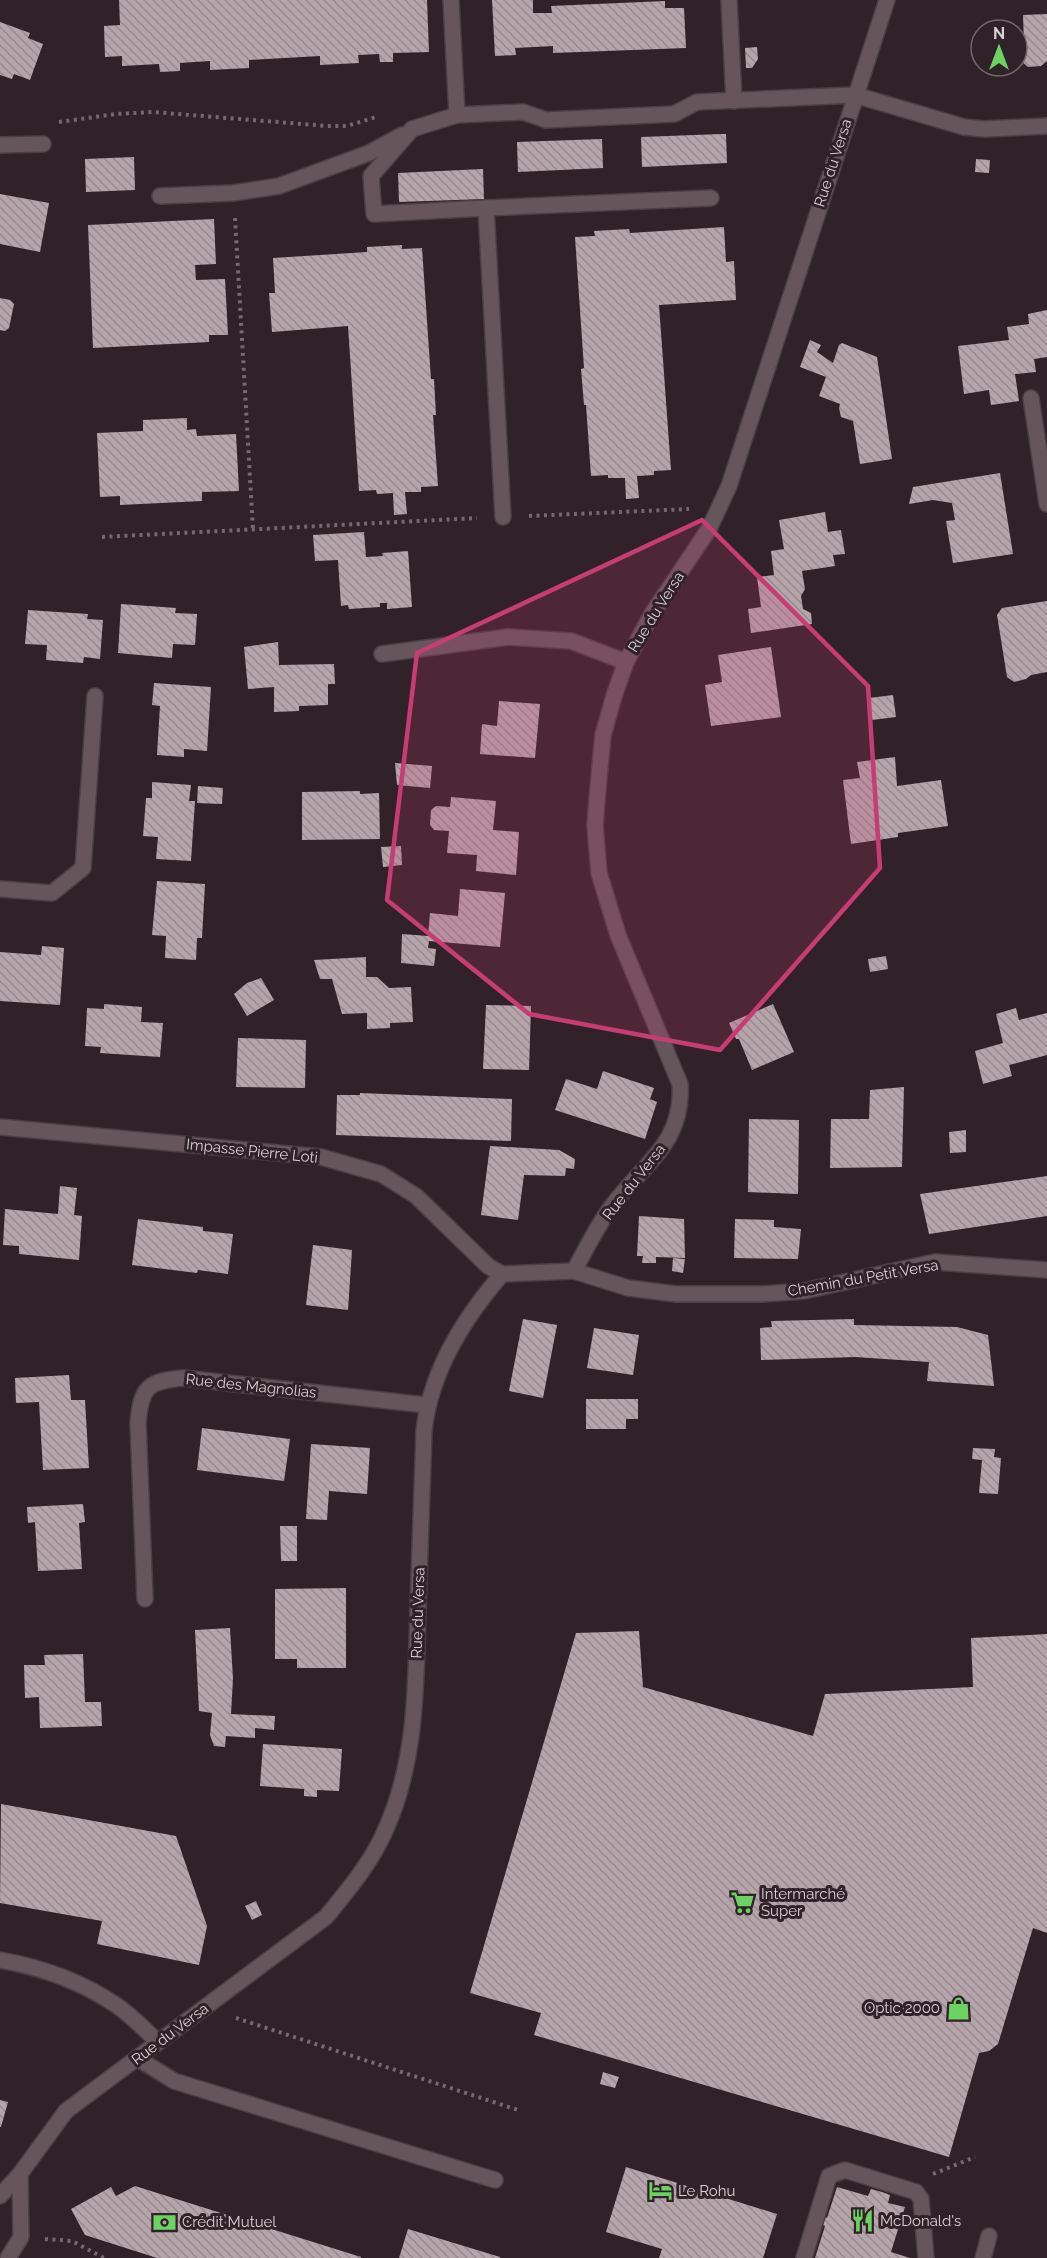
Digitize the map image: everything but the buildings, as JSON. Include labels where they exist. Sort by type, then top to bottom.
[{"type":"street","points":[[451,0],[457,115]]},
{"type":"street","name":"Rue du Versa","points":[[574,1271],[612,1205],[649,1165],[667,1140],[676,1124],[681,1098],[680,1084],[618,935],[599,873],[595,826],[603,735],[626,662],[652,614],[709,529],[729,486],[886,0]]},
{"type":"street","points":[[729,1],[734,101]]},
{"type":"street","points":[[160,196],[233,193],[279,186],[369,153],[412,129],[457,115],[523,112],[546,120],[674,114],[697,102],[855,95],[964,127],[984,129],[1047,126]]},
{"type":"street","points":[[412,129],[370,176],[374,214],[711,198]]},
{"type":"street","points":[[0,145],[43,144]]},
{"type":"street","points":[[486,208],[503,517]]},
{"type":"street","points":[[1031,398],[1047,504]]},
{"type":"street","points":[[382,654],[508,638],[571,641],[626,662]]},
{"type":"street","points":[[0,890],[52,893],[83,868],[95,696]]},
{"type":"street","name":"Impasse Pierre Loti","points":[[0,1126],[321,1157],[381,1174],[416,1196],[488,1266],[502,1274]]},
{"type":"street","name":"Chemin du Petit Versa","points":[[574,1271],[637,1290],[676,1294],[763,1294],[804,1291],[935,1262],[1047,1270]]},
{"type":"street","points":[[502,1274],[574,1271]]},
{"type":"street","name":"Rue du Versa","points":[[0,2196],[20,2174],[66,2111],[326,1917],[359,1876],[385,1832],[403,1784],[411,1741],[417,1676],[426,1405],[446,1358],[463,1327],[502,1274]]},
{"type":"street","name":"Rue des Magnolias","points":[[145,1599],[138,1423],[140,1401],[148,1386],[162,1380],[183,1378],[426,1405]]},
{"type":"street","points":[[0,1960],[21,1964],[78,1983],[118,2006],[158,2042]]},
{"type":"street","points":[[137,2058],[174,2081],[495,2180]]},
{"type":"street","points":[[804,2258],[829,2176],[845,2170],[916,2192],[921,2199],[926,2258]]},
{"type":"street","points":[[8,2258],[21,2237],[20,2174]]},
{"type":"street","points":[[983,2258],[989,2236]]},
{"type":"path","points":[[43,144],[60,122],[116,114],[174,114],[327,126],[347,126],[378,116]]},
{"type":"path","points":[[233,193],[253,530]]},
{"type":"path","points":[[102,537],[720,507]]},
{"type":"path","points":[[231,2017],[518,2110]]},
{"type":"path","points":[[927,2176],[975,2157]]},
{"type":"path","points":[[21,2237],[72,2241],[104,2258]]},
{"type":"highlighted area","points":[[702,520],[868,686],[880,868],[720,1050],[529,1014],[387,900],[417,653]]},
{"type":"place","name":"Intermarché Super","points":[[743,1903]]},
{"type":"place","name":"Optic 2000","points":[[958,2008]]},
{"type":"place","name":"Le Rohu","points":[[660,2191]]},
{"type":"place","name":"McDonald's","points":[[862,2221]]},
{"type":"place","name":"Crédit Mutuel","points":[[164,2222]]}]
